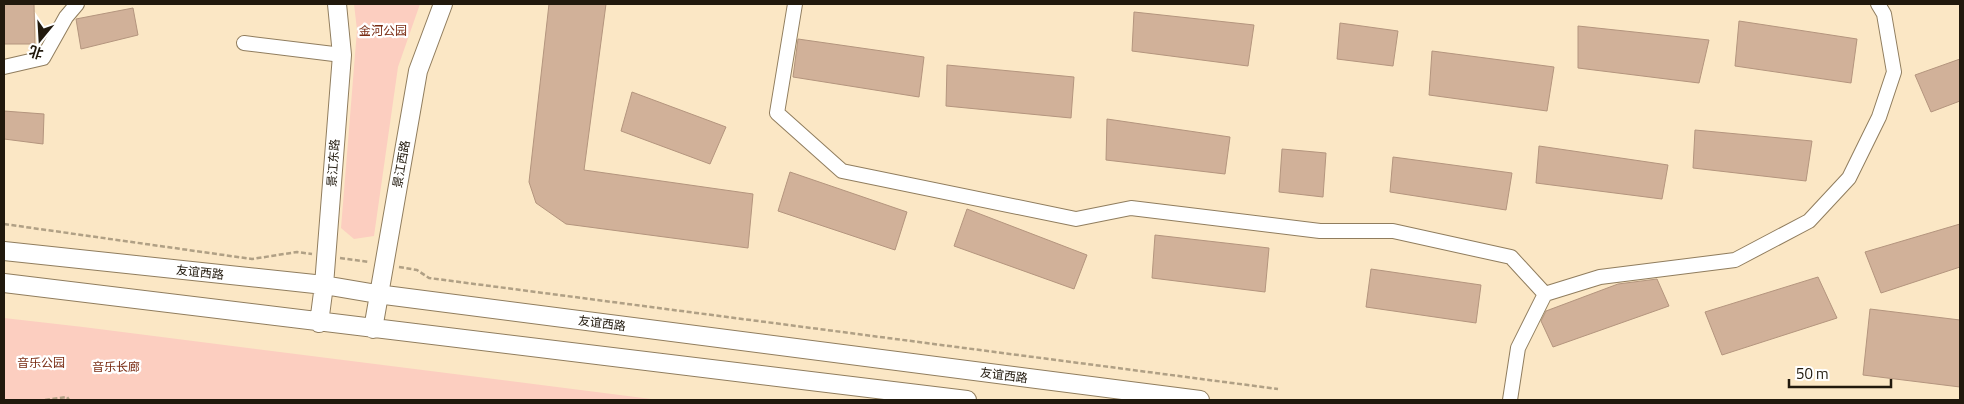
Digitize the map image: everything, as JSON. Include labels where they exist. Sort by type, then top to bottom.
[{"type":"main road","name":"景江东路","points":[[318,323],[324,285],[342,55],[337,4]]},
{"type":"main road","name":"景江西路","points":[[373,329],[377,294],[418,71],[444,4]]},
{"type":"main road","name":"友谊西路","points":[[4,252],[324,285],[377,294],[1200,400]]},
{"type":"main road","points":[[4,283],[318,323],[967,400]]},
{"type":"street","points":[[4,67],[43,58],[66,17],[77,4]]},
{"type":"street","points":[[795,4],[777,113],[842,171],[1076,219],[1131,208],[1320,230],[1393,231],[1511,257],[1545,294]]},
{"type":"street","points":[[1510,400],[1518,348],[1545,294],[1600,277],[1735,260],[1809,221],[1849,178],[1879,117],[1894,72],[1884,14],[1878,4]]},
{"type":"street","points":[[244,43],[342,55]]},
{"type":"path","points":[[4,224],[252,259],[297,252],[417,270],[429,278],[1278,389]]},
{"type":"path","points":[[45,400],[67,397],[69,400]]},
{"type":"green space","name":"金河公园","points":[[354,4],[420,4],[398,67],[374,236],[354,239],[341,228],[357,30]]},
{"type":"green space","name":"音乐长廊","points":[[4,318],[83,327],[659,400],[4,400]]},
{"type":"building","points":[[4,4],[34,4],[35,44],[4,44]]},
{"type":"building","points":[[549,4],[606,4],[584,170],[753,194],[748,248],[566,224],[536,203],[529,182]]},
{"type":"building","points":[[133,8],[138,35],[81,49],[76,19]]},
{"type":"building","points":[[1134,12],[1254,25],[1248,66],[1132,51]]},
{"type":"building","points":[[1739,21],[1857,39],[1851,83],[1735,66]]},
{"type":"building","points":[[1340,23],[1398,31],[1393,66],[1337,59]]},
{"type":"building","points":[[1578,26],[1709,40],[1699,83],[1578,68]]},
{"type":"building","points":[[798,39],[924,57],[919,97],[793,77]]},
{"type":"building","points":[[1432,51],[1554,67],[1547,111],[1429,95]]},
{"type":"building","points":[[1960,59],[1960,101],[1931,112],[1915,75]]},
{"type":"building","points":[[947,65],[1074,77],[1071,118],[946,106]]},
{"type":"building","points":[[632,92],[726,127],[710,164],[621,131]]},
{"type":"building","points":[[4,111],[44,114],[43,144],[4,139]]},
{"type":"building","points":[[1107,119],[1230,137],[1225,174],[1106,160]]},
{"type":"building","points":[[1695,130],[1812,141],[1806,181],[1693,168]]},
{"type":"building","points":[[1539,146],[1668,165],[1662,199],[1536,183]]},
{"type":"building","points":[[1282,149],[1326,153],[1323,197],[1279,192]]},
{"type":"building","points":[[1393,157],[1512,173],[1506,210],[1390,192]]},
{"type":"building","points":[[790,172],[907,212],[895,250],[778,211]]},
{"type":"building","points":[[967,209],[1087,255],[1074,289],[954,246]]},
{"type":"building","points":[[1960,224],[1960,267],[1881,293],[1865,252]]},
{"type":"building","points":[[1155,235],[1269,248],[1265,292],[1152,278]]},
{"type":"building","points":[[1371,269],[1481,285],[1476,323],[1366,307]]},
{"type":"building","points":[[1818,277],[1837,318],[1722,355],[1705,312]]},
{"type":"building","points":[[1657,279],[1669,306],[1553,347],[1541,321],[1546,311],[1618,284]]},
{"type":"building","points":[[1870,309],[1960,320],[1960,387],[1863,375]]},
{"type":"park label","name":"音乐公园","points":[[41,362]]}]
